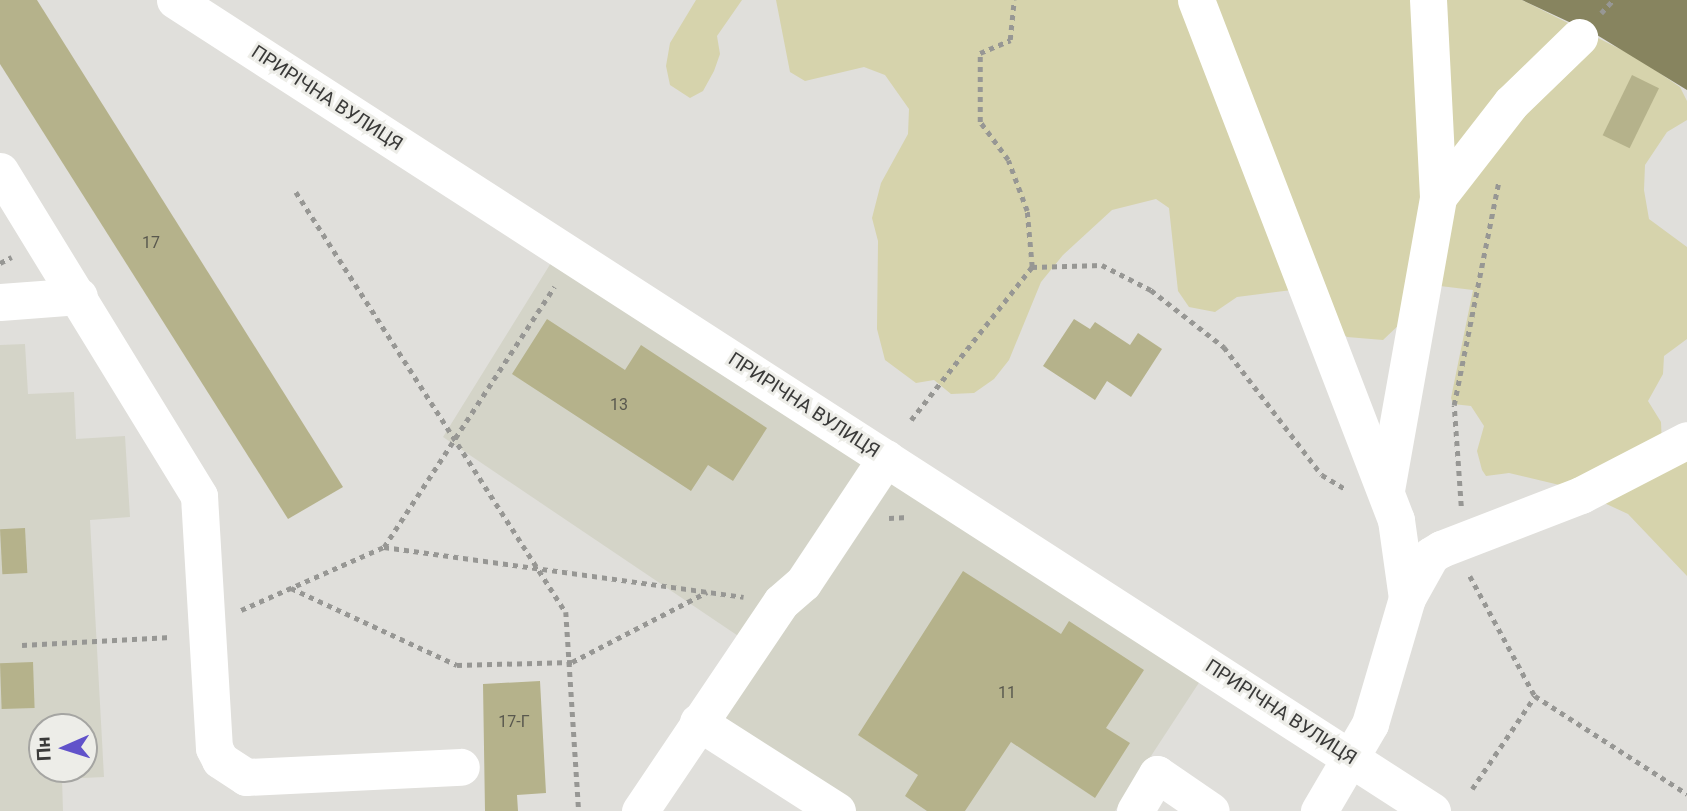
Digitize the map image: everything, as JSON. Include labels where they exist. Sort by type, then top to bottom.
[{"type":"street","name":"ПРИРІЧНА ВУЛИЦЯ","points":[[175,0],[1354,758],[1432,811]]},
{"type":"street","points":[[1196,0],[1391,505],[1407,598]]},
{"type":"street","points":[[1391,505],[1438,197],[1428,0]]},
{"type":"street","points":[[1438,197],[1511,103],[1579,37]]},
{"type":"street","points":[[0,171],[199,496],[209,624],[214,748],[232,771],[246,777],[461,767]]},
{"type":"street","points":[[0,302],[79,296]]},
{"type":"street","points":[[1319,811],[1354,758],[1370,724],[1407,598],[1431,555],[1463,538],[1581,495],[1686,437]]},
{"type":"street","points":[[640,811],[780,602],[803,583],[886,458]]},
{"type":"street","points":[[698,722],[837,811]]},
{"type":"street","points":[[1135,811],[1157,774],[1211,811]]},
{"type":"path","points":[[911,420],[1032,267],[1027,211],[1008,160],[980,122],[980,53],[1010,40],[1014,0]]},
{"type":"path","points":[[1501,169],[1454,405],[1464,564],[1535,696],[1687,794]]},
{"type":"path","points":[[296,192],[566,612],[572,662],[579,811]]},
{"type":"path","points":[[1032,267],[1102,265],[1151,290],[1224,347],[1322,475],[1391,505]]},
{"type":"path","points":[[384,547],[562,275]]},
{"type":"path","points":[[22,645],[180,637],[384,547],[542,572],[748,597]]},
{"type":"path","points":[[291,588],[457,665],[572,662],[708,592]]},
{"type":"path","points":[[1472,789],[1535,696]]},
{"type":"shaded area","points":[[696,0],[742,0],[717,36],[720,54],[714,71],[703,91],[690,98],[670,85],[666,66],[670,43]]},
{"type":"shaded area","points":[[776,0],[1522,0],[1636,57],[1680,87],[1687,101],[1687,120],[1667,132],[1645,165],[1644,190],[1649,219],[1687,247],[1687,339],[1664,356],[1663,374],[1648,401],[1661,422],[1662,447],[1687,450],[1687,576],[1628,514],[1572,488],[1509,473],[1486,476],[1477,451],[1484,426],[1471,406],[1453,404],[1451,398],[1473,290],[1440,286],[1383,340],[1347,337],[1292,290],[1237,297],[1215,312],[1189,307],[1178,291],[1169,208],[1156,199],[1112,210],[1063,255],[1041,282],[1009,360],[994,379],[974,393],[951,394],[934,380],[916,383],[885,360],[877,329],[878,241],[872,218],[881,183],[908,134],[909,109],[885,75],[864,67],[805,81],[790,72]]},
{"type":"shaded area","points":[[1522,0],[1687,0],[1687,90],[1597,35]]},
{"type":"shaded area","points":[[554,258],[1204,675],[1115,811],[806,811],[703,741],[759,650],[443,437]]},
{"type":"shaded area","points":[[25,344],[28,394],[74,392],[76,439],[125,436],[130,517],[90,520],[104,777],[98,777],[98,713],[28,713],[28,783],[62,783],[63,811],[0,811],[0,345]]},
{"type":"building","points":[[0,0],[37,0],[343,487],[288,519],[0,64]]},
{"type":"building","points":[[1632,75],[1659,88],[1630,148],[1603,135]]},
{"type":"building","points":[[547,319],[625,370],[641,345],[767,428],[733,481],[708,465],[691,491],[512,374]]},
{"type":"building","points":[[1074,319],[1090,329],[1095,322],[1130,345],[1138,333],[1162,349],[1131,397],[1107,381],[1095,400],[1043,366]]},
{"type":"building","points":[[25,528],[27,573],[2,574],[0,529]]},
{"type":"building","points":[[963,571],[1061,634],[1069,621],[1144,670],[1106,728],[1130,743],[1095,798],[1011,742],[965,811],[927,811],[905,796],[918,775],[858,735]]},
{"type":"building","points":[[33,662],[35,708],[2,709],[0,663]]},
{"type":"building","points":[[540,681],[546,793],[517,795],[518,811],[485,811],[483,684]]}]
